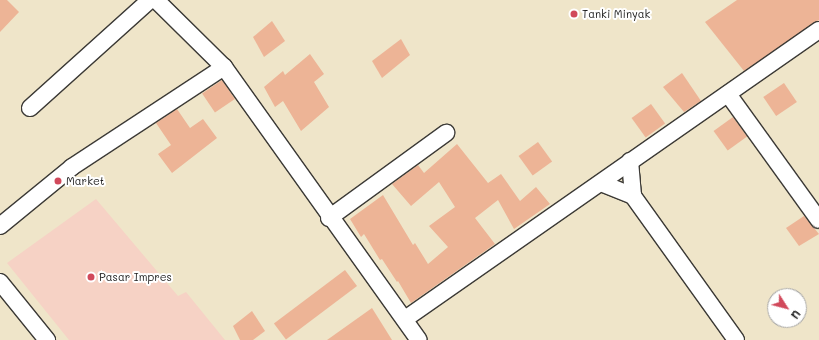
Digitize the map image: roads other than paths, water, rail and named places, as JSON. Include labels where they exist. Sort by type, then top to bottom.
[{"type":"street","points":[[30,108],[150,0]]},
{"type":"street","points":[[156,0],[224,67],[329,218],[405,319],[419,340]]},
{"type":"street","points":[[405,319],[819,30]]},
{"type":"street","points":[[0,226],[72,167],[224,67]]},
{"type":"street","points":[[728,94],[819,220]]},
{"type":"street","points":[[329,218],[446,133]]},
{"type":"street","points":[[630,161],[633,196],[736,340]]},
{"type":"street","points":[[601,183],[633,196]]},
{"type":"street","points":[[0,282],[47,340]]},
{"type":"place","name":"Tanki Minyak","points":[[574,14]]},
{"type":"place","name":"Market","points":[[58,181]]},
{"type":"place","name":"Pasar Impres","points":[[91,277]]}]
